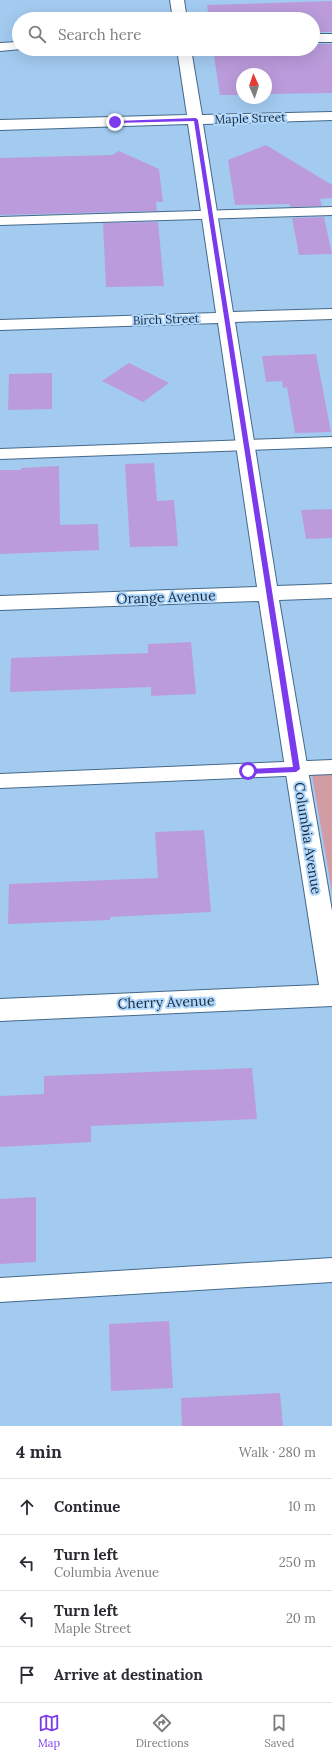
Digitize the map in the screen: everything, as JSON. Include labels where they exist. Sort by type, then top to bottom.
[{"type":"street","points":[[177,0],[179,12]]},
{"type":"street","name":"Columbia Avenue","points":[[185,56],[227,317],[268,594],[332,986]]},
{"type":"street","name":"Maple Street","points":[[0,125],[332,116]]},
{"type":"street","name":"Birch Street","points":[[0,325],[332,314]]},
{"type":"street","name":"Orange Avenue","points":[[0,604],[332,591]]},
{"type":"street","name":"Cherry Avenue","points":[[0,1010],[332,995]]},
{"type":"lane","points":[[320,38],[332,38]]},
{"type":"lane","points":[[0,47],[12,46]]},
{"type":"lane","points":[[0,221],[332,211]]},
{"type":"lane","points":[[0,454],[332,442]]},
{"type":"lane","points":[[0,781],[332,767]]},
{"type":"lane","points":[[0,1290],[332,1270]]},
{"type":"shaded area","points":[[332,774],[332,892],[312,775]]},
{"type":"building","points":[[332,1],[332,32],[320,32],[320,12],[208,12],[207,5]]},
{"type":"building","points":[[320,44],[332,44],[332,93],[272,94],[272,68],[236,68],[236,95],[220,95],[214,56],[320,56]]},
{"type":"building","points":[[266,145],[332,185],[332,198],[320,199],[322,206],[290,207],[290,204],[235,205],[228,160]]},
{"type":"building","points":[[119,151],[159,169],[163,202],[156,202],[157,211],[0,215],[0,158],[112,155]]},
{"type":"building","points":[[324,217],[332,254],[299,255],[292,218]]},
{"type":"building","points":[[158,222],[164,286],[106,287],[103,223]]},
{"type":"building","points":[[316,354],[331,432],[295,433],[287,387],[283,388],[282,381],[266,382],[262,356]]},
{"type":"building","points":[[129,363],[169,383],[143,402],[102,381]]},
{"type":"building","points":[[52,373],[52,409],[8,410],[9,374]]},
{"type":"building","points":[[154,463],[157,501],[174,500],[178,546],[130,547],[125,464]]},
{"type":"building","points":[[59,466],[60,525],[98,524],[99,550],[0,554],[0,470],[21,470],[21,468]]},
{"type":"building","points":[[332,509],[332,538],[306,539],[301,510]]},
{"type":"building","points":[[191,642],[196,694],[151,696],[151,687],[10,692],[11,658],[148,653],[148,644]]},
{"type":"building","points":[[204,830],[211,912],[110,917],[110,920],[8,924],[9,884],[158,878],[155,832]]},
{"type":"building","points":[[252,1068],[257,1119],[91,1126],[91,1142],[0,1147],[0,1096],[44,1094],[44,1076]]},
{"type":"building","points":[[36,1197],[36,1262],[0,1264],[0,1199]]},
{"type":"building","points":[[169,1321],[173,1388],[111,1391],[109,1324]]},
{"type":"building","points":[[280,1393],[283,1426],[182,1426],[181,1398]]},
{"type":"route","points":[[115,122],[196,120],[296,769],[248,771]]}]
